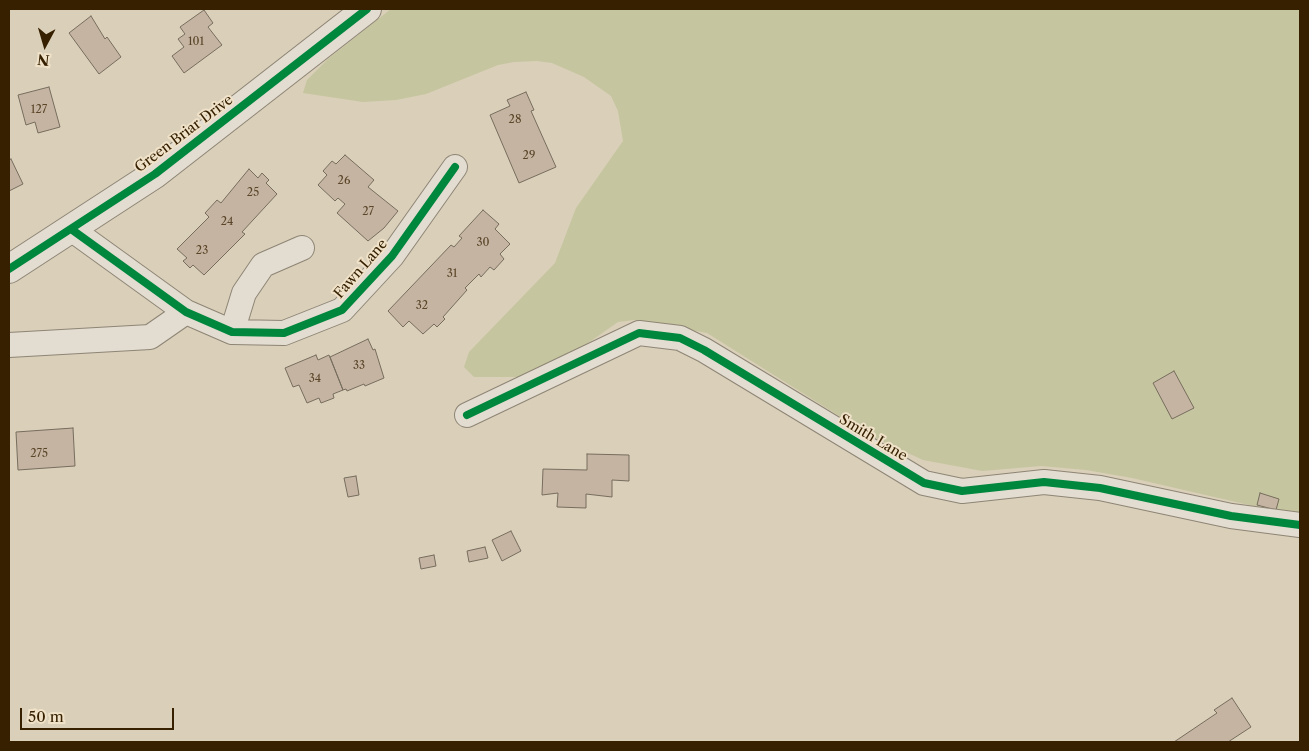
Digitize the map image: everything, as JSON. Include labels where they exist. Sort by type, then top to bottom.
[{"type":"street","name":"Green Briar Drive","points":[[9,269],[155,174],[367,9]]},
{"type":"street","name":"Fawn Lane","points":[[71,229],[186,312],[232,332],[284,333],[342,310],[392,256],[455,167]]},
{"type":"street","points":[[232,332],[244,293],[263,265],[302,248]]},
{"type":"street","points":[[9,345],[150,337],[186,312]]},
{"type":"street","name":"Smith Lane","points":[[467,415],[640,333],[680,338],[704,350],[924,483],[962,491],[1044,482],[1100,488],[1231,516],[1300,525]]},
{"type":"green space","points":[[391,9],[1300,9],[1300,513],[1249,505],[1132,478],[1086,470],[1041,466],[982,471],[923,460],[871,436],[707,333],[634,320],[618,322],[548,371],[527,377],[474,377],[464,367],[469,352],[555,263],[576,208],[623,141],[618,111],[611,96],[584,77],[552,63],[537,61],[498,65],[426,94],[396,100],[363,102],[303,93],[307,80],[329,58]]},
{"type":"building","points":[[204,10],[213,23],[208,27],[222,45],[184,73],[172,56],[184,47],[178,39],[185,34],[180,27]]},
{"type":"building","points":[[91,16],[105,39],[107,37],[121,57],[99,74],[69,33]]},
{"type":"building","points":[[49,87],[60,127],[38,133],[35,122],[26,125],[18,95]]},
{"type":"building","points":[[526,92],[534,110],[531,111],[556,167],[519,183],[490,115],[510,106],[507,100]]},
{"type":"building","points":[[345,155],[374,180],[368,187],[398,211],[384,228],[368,241],[337,213],[345,204],[338,198],[335,201],[318,185],[327,175],[323,171],[332,161],[336,164]]},
{"type":"building","points":[[11,159],[23,184],[9,191],[9,160]]},
{"type":"building","points":[[249,169],[258,178],[262,173],[269,180],[266,183],[277,194],[242,232],[245,234],[204,275],[193,265],[190,268],[183,261],[187,258],[177,249],[209,217],[205,213],[217,200],[221,203]]},
{"type":"building","points":[[483,210],[499,224],[495,229],[510,244],[500,254],[504,259],[494,270],[490,267],[481,277],[479,274],[465,288],[467,290],[443,317],[445,319],[437,327],[434,324],[423,334],[409,321],[403,327],[388,311],[451,245],[454,247],[462,238],[459,236]]},
{"type":"building","points":[[368,339],[373,350],[375,349],[384,378],[365,386],[364,384],[347,391],[346,389],[343,390],[330,357]]},
{"type":"building","points":[[316,355],[318,360],[329,355],[343,390],[333,394],[334,398],[321,403],[319,398],[307,403],[299,385],[293,387],[285,368]]},
{"type":"building","points":[[1174,371],[1194,408],[1172,419],[1153,383]]},
{"type":"building","points":[[73,428],[75,466],[18,470],[16,432]]},
{"type":"building","points":[[587,454],[629,455],[629,481],[612,480],[612,497],[586,494],[586,508],[557,507],[558,493],[542,495],[543,469],[587,470]]},
{"type":"building","points":[[356,476],[359,495],[348,497],[344,478]]},
{"type":"building","points":[[1260,493],[1279,499],[1276,510],[1257,505]]},
{"type":"building","points":[[511,531],[521,551],[502,561],[492,540]]},
{"type":"building","points":[[485,547],[488,558],[469,562],[467,551]]},
{"type":"building","points":[[434,555],[436,566],[421,569],[419,558]]},
{"type":"building","points":[[1232,698],[1251,727],[1228,742],[1174,742],[1217,713],[1214,710]]},
{"type":"cycle path","points":[[9,269],[155,174],[367,9]]},
{"type":"cycle path","points":[[71,229],[186,312],[232,332],[284,333],[342,310],[392,256],[455,167]]},
{"type":"cycle path","points":[[467,415],[639,333],[680,338],[704,350],[924,483],[962,491],[1044,482],[1100,488],[1231,516],[1300,525]]}]
